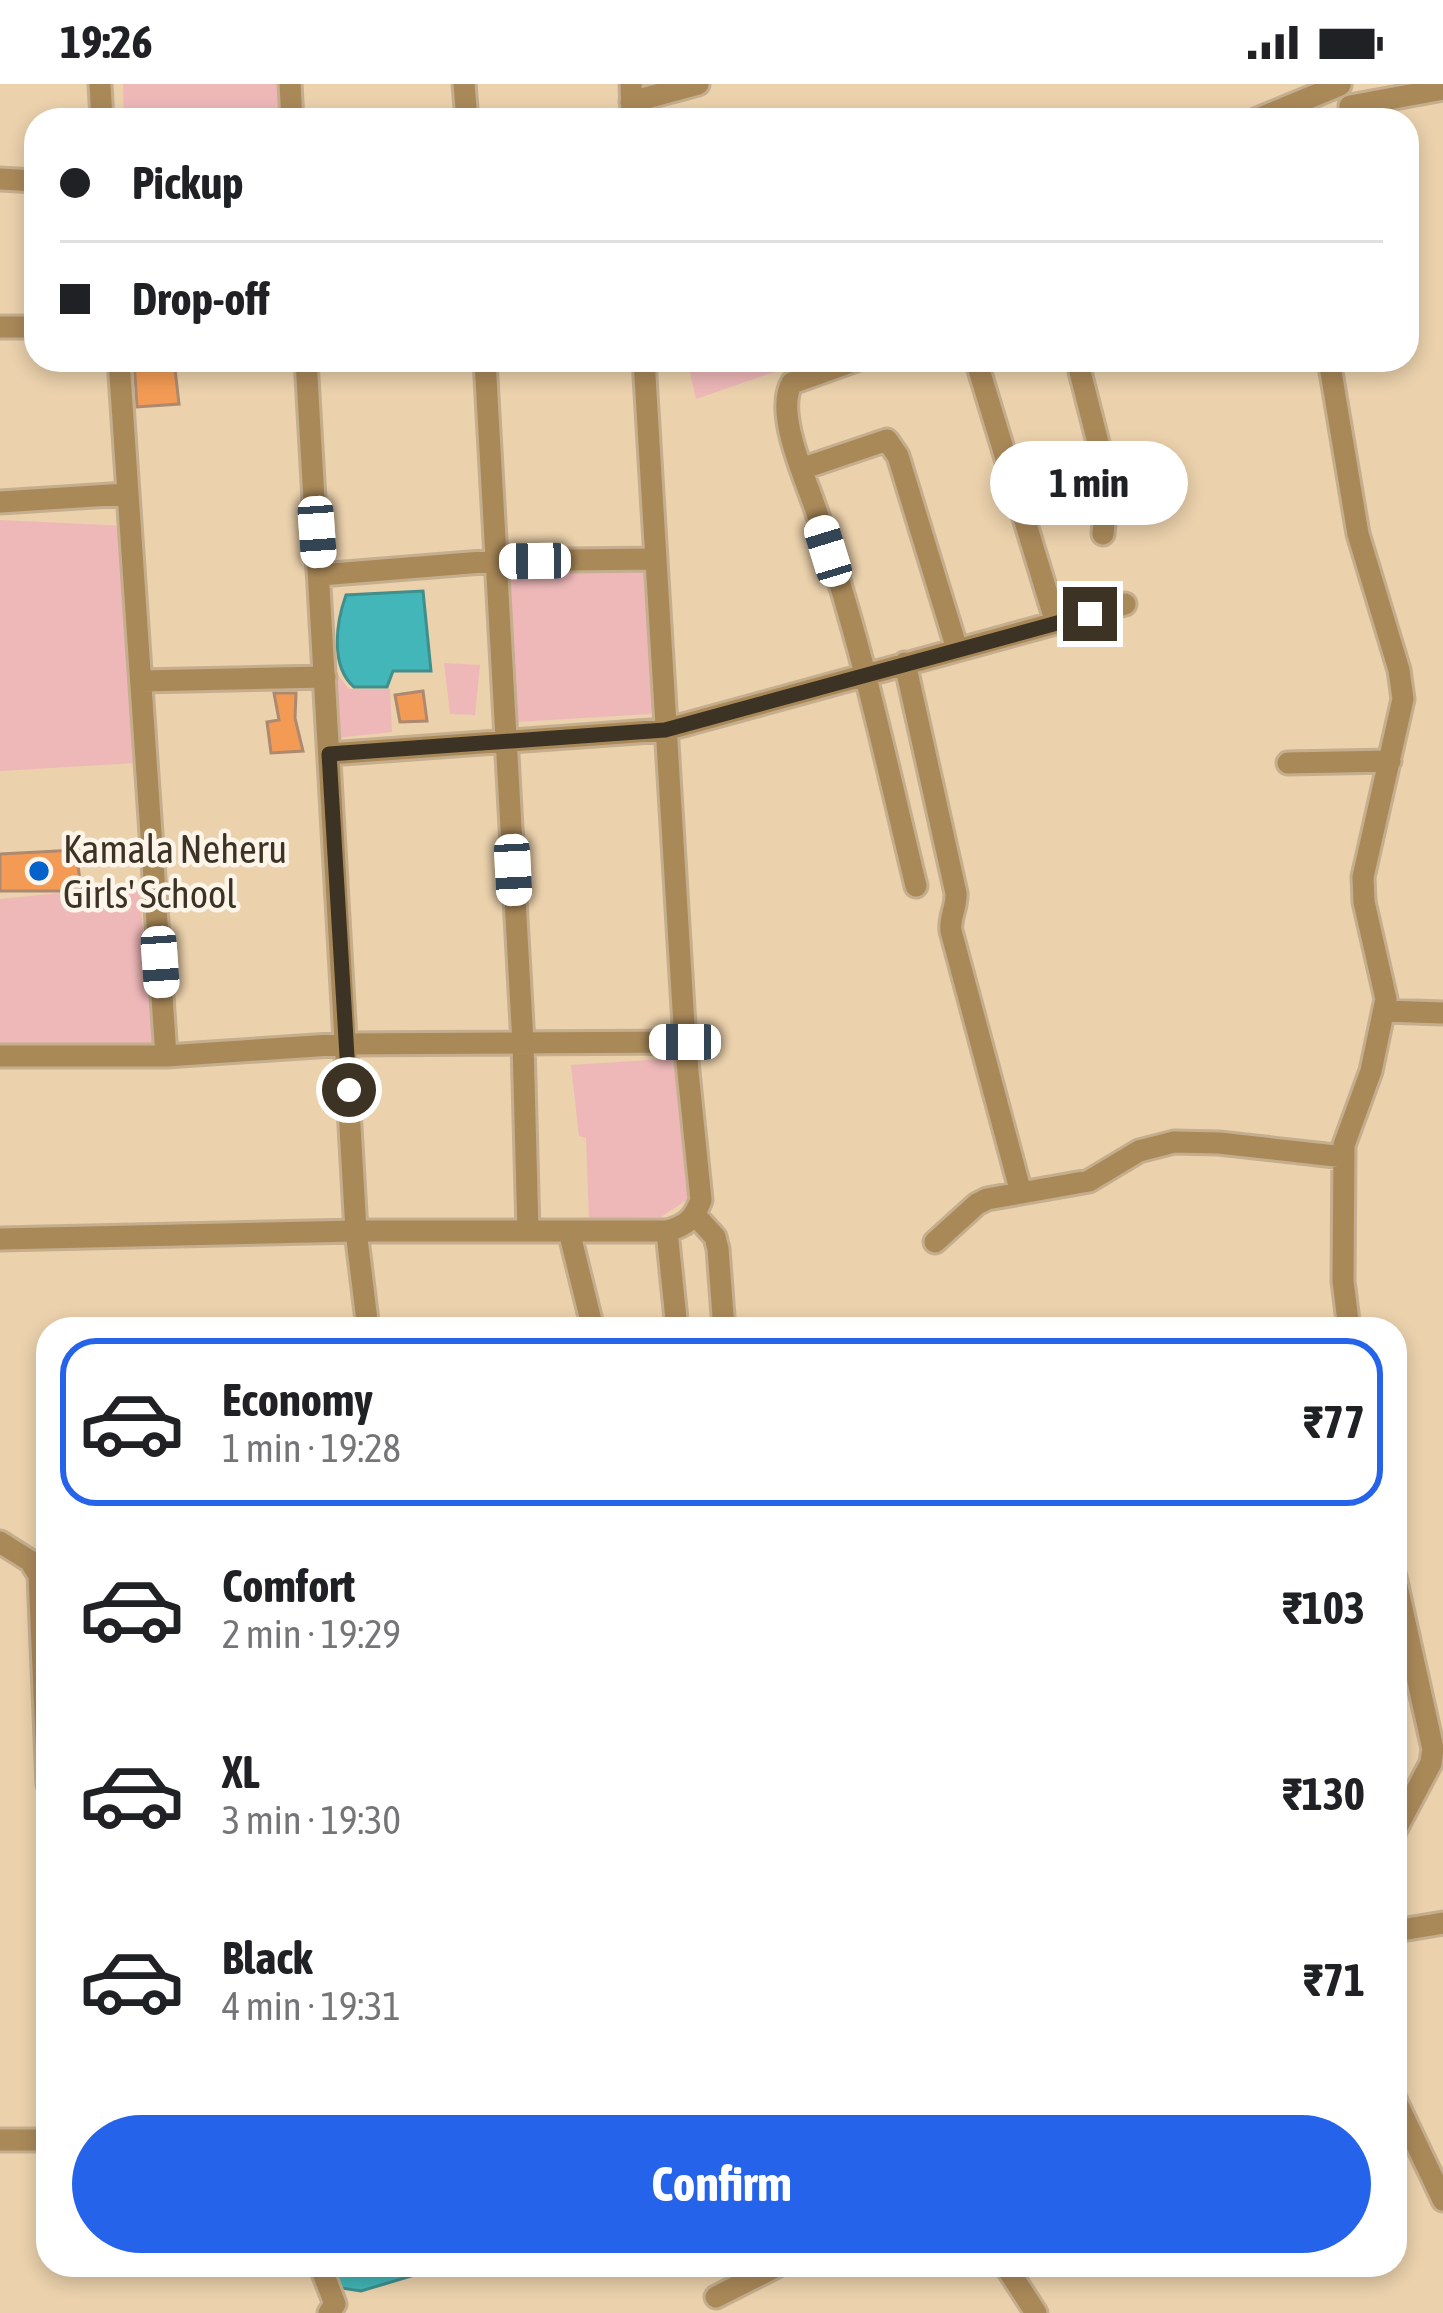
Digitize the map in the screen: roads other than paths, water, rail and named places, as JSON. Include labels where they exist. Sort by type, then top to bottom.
[{"type":"street","points":[[631,102],[698,84]]},
{"type":"street","points":[[1307,108],[1443,88]]},
{"type":"street","points":[[120,372],[166,1056]]},
{"type":"street","points":[[307,372],[356,1231],[367,1317]]},
{"type":"street","points":[[485,372],[523,1042],[528,1231]]},
{"type":"street","points":[[0,1239],[356,1231],[667,1231],[695,1216],[701,1200],[685,1042],[645,372]]},
{"type":"street","points":[[821,372],[792,383],[784,404],[865,674],[916,886]]},
{"type":"street","points":[[980,372],[1056,622]]},
{"type":"street","points":[[1080,372],[1108,482],[1103,534]]},
{"type":"street","points":[[1331,372],[1358,534],[1402,684],[1400,717],[1363,877],[1364,902],[1385,991],[1371,1071],[1344,1145],[1343,1281],[1348,1317]]},
{"type":"street","points":[[801,469],[881,440],[893,446],[957,649]]},
{"type":"street","points":[[0,502],[126,494]]},
{"type":"street","points":[[320,574],[495,561],[655,559]]},
{"type":"street","points":[[329,754],[665,730],[1125,604]]},
{"type":"street","points":[[904,663],[956,893],[951,931],[1021,1193]]},
{"type":"street","points":[[141,681],[325,677]]},
{"type":"street","points":[[1288,763],[1390,761]]},
{"type":"street","points":[[1384,1011],[1443,1013]]},
{"type":"street","points":[[0,1056],[166,1056],[346,1044],[685,1042]]},
{"type":"street","points":[[935,1242],[987,1199],[1089,1181],[1139,1151],[1174,1142],[1344,1157]]},
{"type":"street","points":[[695,1216],[715,1237],[723,1317]]},
{"type":"street","points":[[568,1231],[590,1317]]},
{"type":"street","points":[[667,1231],[676,1317]]},
{"type":"street","points":[[0,1541],[36,1571]]},
{"type":"street","points":[[1407,1631],[1433,1749],[1431,1763],[1407,1809]]},
{"type":"street","points":[[1407,1929],[1443,1923]]},
{"type":"street","points":[[1407,2126],[1443,2200]]},
{"type":"street","points":[[0,2140],[36,2140]]},
{"type":"street","points":[[324,2277],[334,2304],[329,2313]]},
{"type":"street","points":[[716,2297],[755,2277]]},
{"type":"street","points":[[1013,2277],[1036,2313]]},
{"type":"water","points":[[423,591],[431,671],[393,671],[387,687],[354,687],[338,656],[346,595]]},
{"type":"water","points":[[336,2277],[408,2277],[361,2291],[341,2288]]},
{"type":"place","name":"Kamala Neheru Girls' School","points":[[39,871]]}]
